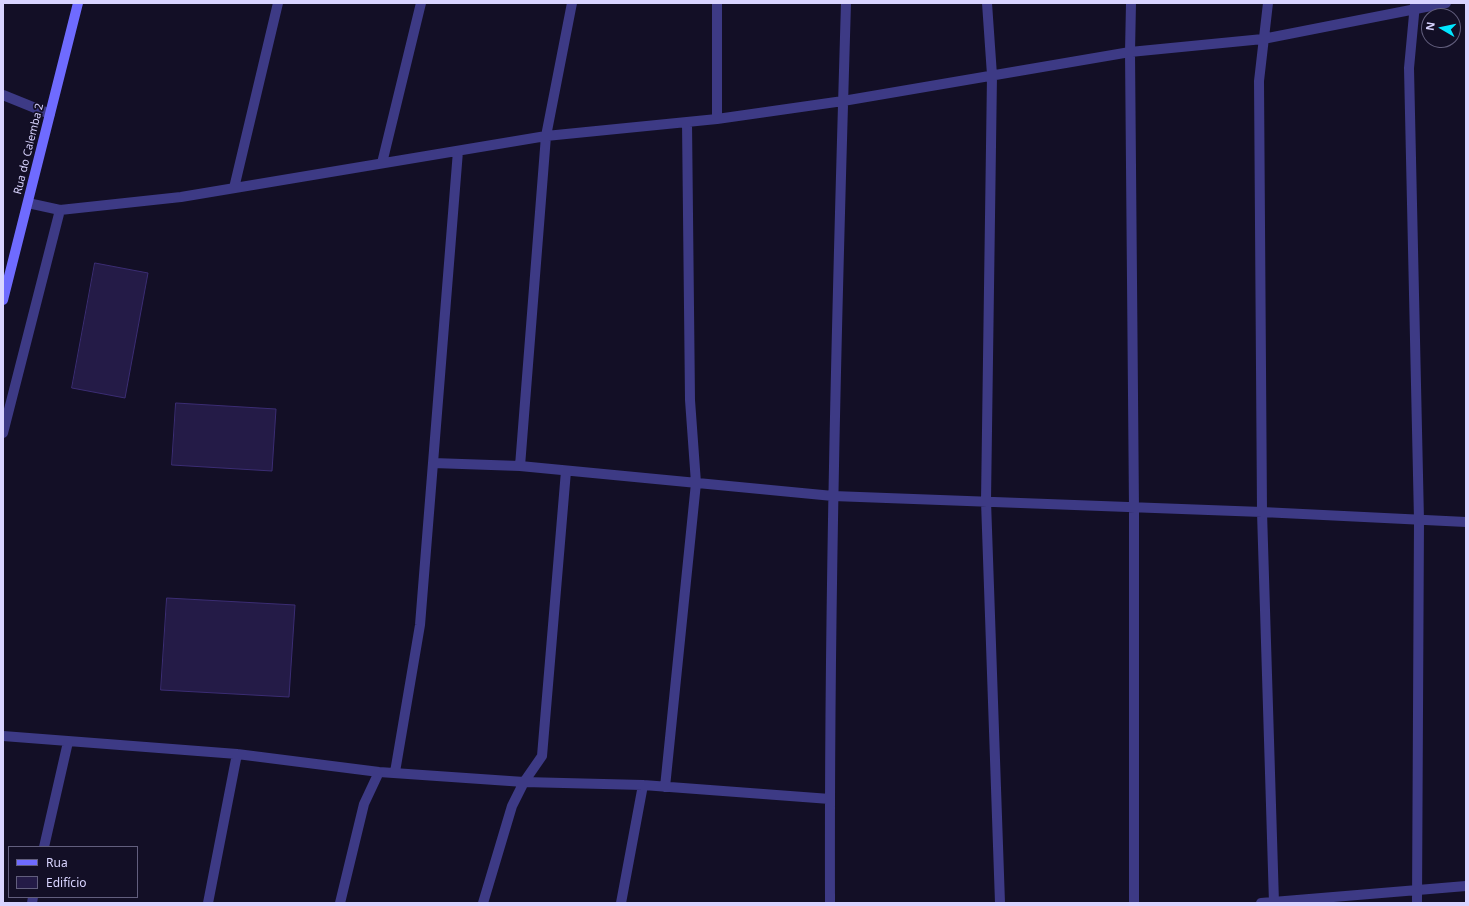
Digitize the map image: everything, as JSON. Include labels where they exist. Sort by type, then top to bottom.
[{"type":"main road","name":"Rua do Calemba 2","points":[[3,300],[78,3]]},
{"type":"street","points":[[234,188],[278,3]]},
{"type":"street","points":[[382,163],[421,3]]},
{"type":"street","points":[[520,466],[546,136],[572,3]]},
{"type":"street","points":[[717,3],[717,119]]},
{"type":"street","points":[[830,903],[833,496],[846,3]]},
{"type":"street","points":[[987,3],[992,75],[986,501],[1000,903]]},
{"type":"street","points":[[1132,3],[1130,52],[1134,509],[1134,903]]},
{"type":"street","points":[[1268,3],[1259,81],[1262,512],[1274,902]]},
{"type":"street","points":[[28,203],[60,210],[181,197],[546,136],[717,119],[843,101],[1130,52],[1263,38],[1415,6],[1446,3]]},
{"type":"street","points":[[1415,6],[1409,68],[1419,520],[1417,903]]},
{"type":"street","points":[[3,95],[50,114]]},
{"type":"street","points":[[665,787],[696,483],[690,400],[687,122]]},
{"type":"street","points":[[395,772],[420,626],[458,151]]},
{"type":"street","points":[[3,433],[60,210]]},
{"type":"street","points":[[433,463],[520,466],[833,496],[986,501],[1134,509],[1262,512],[1466,522]]},
{"type":"street","points":[[483,903],[512,806],[524,782],[542,756],[566,471]]},
{"type":"street","points":[[3,736],[236,754],[378,772],[524,782],[643,785],[830,799]]},
{"type":"street","points":[[44,846],[68,742]]},
{"type":"street","points":[[208,903],[236,754]]},
{"type":"street","points":[[340,903],[364,804],[378,772]]},
{"type":"street","points":[[621,903],[643,785]]},
{"type":"street","points":[[1261,903],[1466,886]]},
{"type":"building","points":[[95,263],[148,273],[125,398],[72,388]]},
{"type":"building","points":[[176,403],[276,409],[272,471],[172,465]]},
{"type":"building","points":[[167,598],[295,605],[289,697],[161,690]]}]
